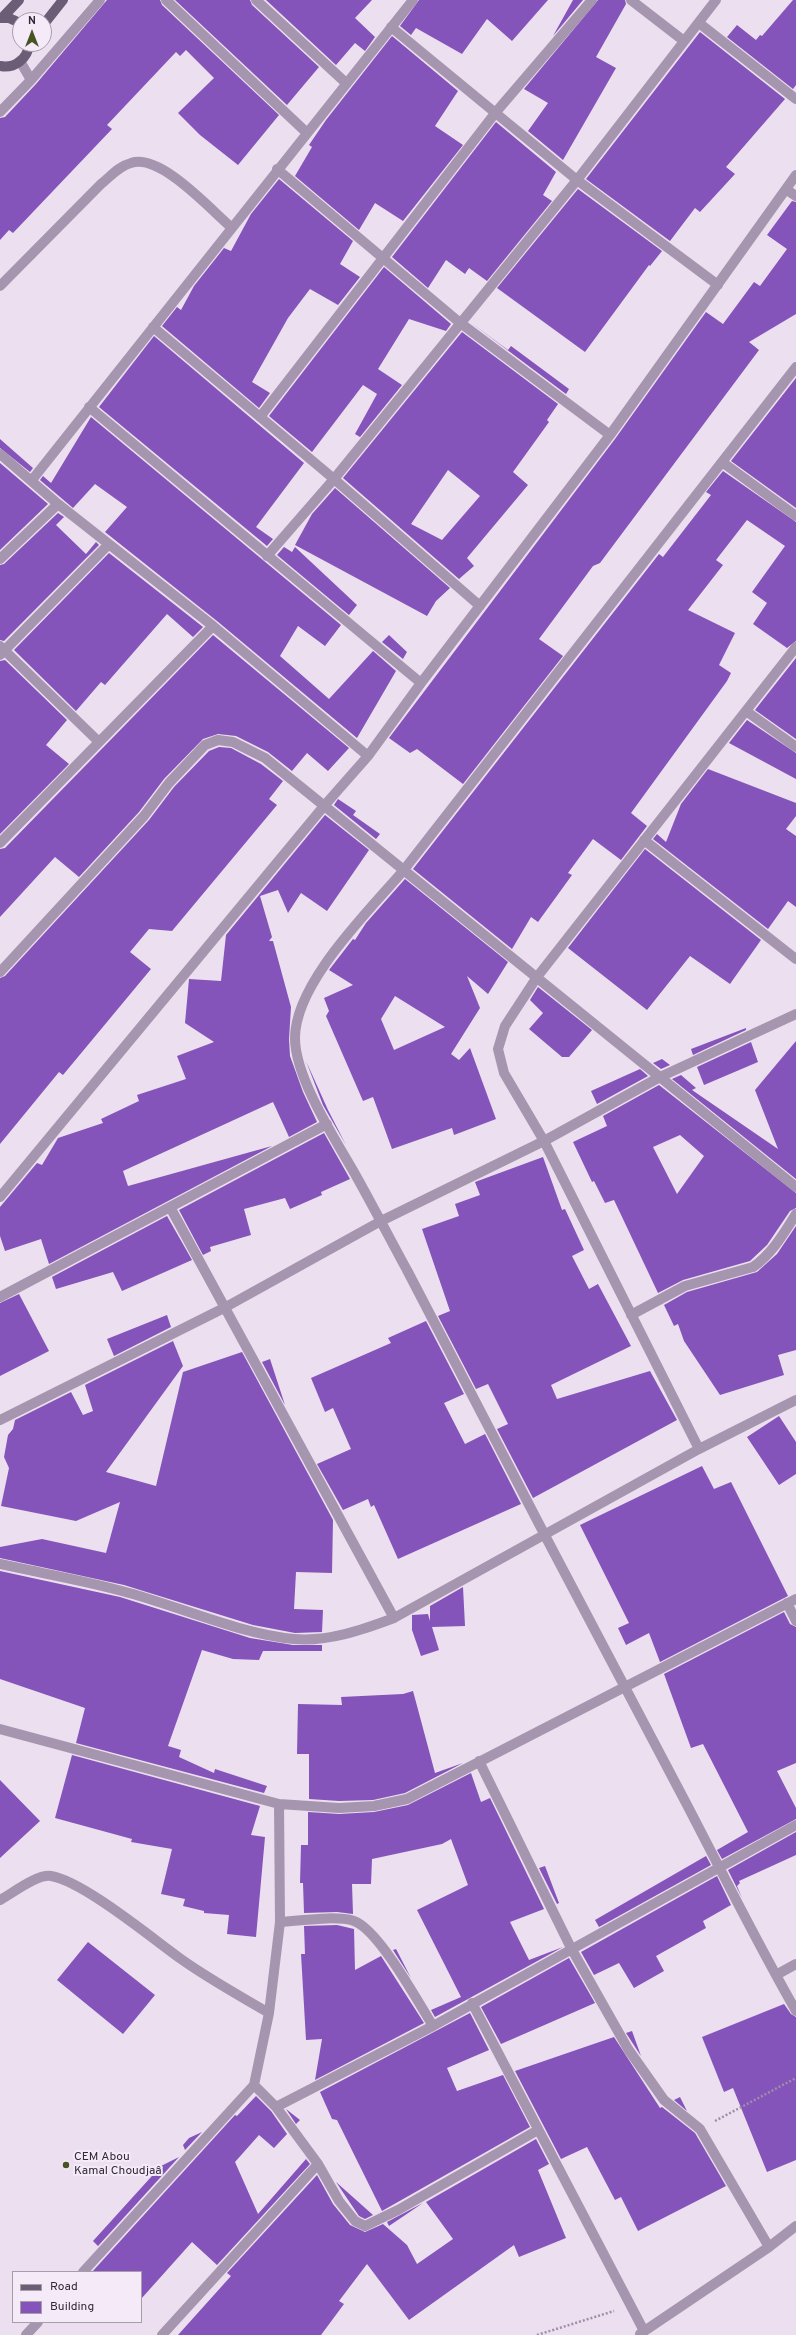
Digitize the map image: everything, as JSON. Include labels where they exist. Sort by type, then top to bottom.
[{"type":"main road","points":[[1,18],[19,0]]},
{"type":"main road","points":[[52,14],[63,0]]},
{"type":"main road","points":[[1,18],[12,20]]},
{"type":"main road","points":[[2,68],[20,61],[26,52]]},
{"type":"street","points":[[0,112],[31,80],[100,0]]},
{"type":"street","points":[[166,0],[306,133]]},
{"type":"street","points":[[256,0],[346,84]]},
{"type":"street","points":[[32,480],[231,227],[413,0]]},
{"type":"street","points":[[260,417],[496,112],[592,0]]},
{"type":"street","points":[[631,0],[684,41]]},
{"type":"street","points":[[267,556],[334,479],[459,322],[577,180],[716,0]]},
{"type":"street","points":[[699,23],[796,99]]},
{"type":"street","points":[[391,27],[577,180],[718,285]]},
{"type":"street","points":[[20,61],[31,80]]},
{"type":"street","points":[[0,286],[101,184],[119,169],[131,162],[157,165],[169,173],[231,227]]},
{"type":"street","points":[[277,170],[459,322],[610,435]]},
{"type":"street","points":[[0,1197],[324,806],[368,756],[421,683],[610,435],[787,190],[796,175]]},
{"type":"street","points":[[787,190],[796,196]]},
{"type":"street","points":[[153,327],[334,479],[480,606]]},
{"type":"street","points":[[796,367],[402,871],[334,952],[306,993],[298,1014],[295,1035],[296,1052],[304,1076],[327,1124],[381,1221],[796,2011]]},
{"type":"street","points":[[89,407],[421,683]]},
{"type":"street","points":[[0,454],[32,480],[58,504],[213,626],[368,756]]},
{"type":"street","points":[[722,462],[796,516]]},
{"type":"street","points":[[0,559],[58,504]]},
{"type":"street","points":[[99,742],[1,650],[108,544]]},
{"type":"street","points":[[0,843],[213,626]]},
{"type":"street","points":[[699,1449],[544,1141],[504,1073],[498,1049],[505,1026],[537,977],[796,647]]},
{"type":"street","points":[[746,711],[796,747]]},
{"type":"street","points":[[0,972],[144,816],[169,782],[206,745],[218,740],[233,742],[265,758],[402,871],[537,977],[796,1187]]},
{"type":"street","points":[[644,840],[796,959]]},
{"type":"street","points":[[0,1420],[224,1308],[381,1221],[544,1141],[660,1077],[796,1014]]},
{"type":"street","points":[[0,1297],[327,1124]]},
{"type":"street","points":[[170,1207],[394,1618]]},
{"type":"street","points":[[631,1315],[686,1286],[753,1267],[761,1262],[776,1244],[796,1214]]},
{"type":"street","points":[[0,1564],[121,1591],[255,1632],[294,1639],[322,1638],[361,1631],[394,1618],[699,1449],[796,1400]]},
{"type":"street","points":[[0,1729],[279,1804],[339,1808],[374,1806],[407,1799],[792,1601],[796,1621]]},
{"type":"street","points":[[479,1761],[571,1948],[628,2049],[664,2100],[700,2129],[769,2247]]},
{"type":"street","points":[[84,2271],[254,2085],[269,2013],[280,1922],[279,1804]]},
{"type":"street","points":[[276,2107],[433,2026],[719,1866],[796,1825]]},
{"type":"street","points":[[0,1900],[40,1877],[50,1875],[62,1878],[92,1895],[183,1960],[269,2013]]},
{"type":"street","points":[[280,1922],[339,1920],[353,1921],[364,1926],[379,1943],[402,1976],[433,2026]]},
{"type":"street","points":[[776,1975],[796,1964]]},
{"type":"street","points":[[472,2003],[630,2306],[641,2333],[769,2247],[796,2226]]},
{"type":"street","points":[[254,2085],[276,2107],[318,2164],[339,2201],[354,2221],[365,2226],[398,2210],[538,2130]]},
{"type":"street","points":[[162,2335],[318,2164]]},
{"type":"street","points":[[26,2335],[37,2323]]},
{"type":"path","points":[[700,2129],[796,2078]]},
{"type":"path","points":[[537,2335],[630,2306]]},
{"type":"building","points":[[107,0],[160,0],[162,5],[279,115],[238,165],[200,135],[178,113],[214,78],[186,50],[180,56],[176,52],[107,125],[112,129],[13,233],[9,230],[0,240],[0,118],[5,117],[36,84]]},
{"type":"building","points":[[175,0],[250,0],[252,5],[319,67],[287,105]]},
{"type":"building","points":[[266,0],[372,0],[355,18],[375,37],[365,51],[355,43],[336,65]]},
{"type":"building","points":[[419,0],[548,0],[512,41],[487,19],[462,54],[416,28],[411,35],[400,26]]},
{"type":"building","points":[[573,0],[583,0],[553,36]]},
{"type":"building","points":[[598,0],[625,0],[626,4],[596,57],[616,68],[563,160],[528,131],[548,103],[524,89]]},
{"type":"building","points":[[793,0],[796,0],[796,85],[793,89],[727,37],[737,25],[756,40],[760,35],[762,36]]},
{"type":"building","points":[[700,32],[785,99],[726,167],[735,174],[700,212],[695,208],[670,241],[586,179]]},
{"type":"building","points":[[392,36],[458,91],[435,126],[463,145],[403,221],[375,203],[359,230],[295,176],[312,147],[309,145],[326,120]]},
{"type":"building","points":[[496,122],[556,172],[543,195],[552,201],[487,281],[469,268],[465,274],[446,260],[428,288],[392,257]]},
{"type":"building","points":[[279,179],[353,241],[340,264],[360,277],[338,305],[310,289],[288,318],[252,382],[270,393],[259,408],[162,326],[177,307],[181,310],[194,286],[224,248],[231,251],[251,214]]},
{"type":"building","points":[[578,189],[662,251],[650,266],[649,265],[585,352],[497,288]]},
{"type":"building","points":[[792,201],[796,202],[796,314],[749,342],[759,350],[600,563],[593,566],[539,639],[563,656],[463,784],[417,749],[410,753],[389,738],[615,439],[706,312],[723,324],[754,282],[760,286],[787,249],[767,235]]},
{"type":"building","points":[[384,267],[451,324],[446,331],[409,319],[378,369],[402,385],[360,437],[355,434],[377,394],[363,385],[312,452],[269,416]]},
{"type":"building","points":[[470,322],[508,350],[511,346],[569,389],[566,394]]},
{"type":"building","points":[[462,332],[558,404],[547,420],[549,422],[513,472],[528,485],[467,558],[474,566],[459,579],[343,478]],"holes":[[[448,470],[480,496],[442,540],[411,524]]]},
{"type":"building","points":[[154,336],[304,463],[256,527],[273,539],[267,546],[99,407]]},
{"type":"building","points":[[796,378],[796,508],[731,461]]},
{"type":"building","points":[[91,417],[341,625],[325,646],[298,626],[280,656],[329,699],[373,651],[396,671],[357,738],[217,621],[105,532],[127,507],[95,484],[73,508],[40,480],[43,476],[51,483]]},
{"type":"building","points":[[0,439],[33,468],[30,472],[0,448]]},
{"type":"building","points":[[0,463],[48,504],[0,550]]},
{"type":"building","points":[[723,471],[796,522],[796,641],[787,648],[753,624],[767,603],[752,592],[785,546],[747,520],[716,560],[723,565],[688,610],[735,633],[719,665],[731,673],[727,681],[631,813],[647,826],[621,860],[593,839],[568,873],[572,875],[538,922],[531,917],[512,949],[413,869],[659,554],[663,557],[711,495],[706,492]]},
{"type":"building","points":[[335,488],[450,588],[436,601],[427,616],[295,545],[312,514]]},
{"type":"building","points":[[58,513],[64,517],[56,525],[86,554],[96,542],[99,545],[4,641],[0,640],[0,565],[4,564]]},
{"type":"building","points":[[284,547],[292,552],[295,547],[357,605],[349,615],[277,555]]},
{"type":"building","points":[[109,553],[203,627],[193,637],[167,614],[105,685],[101,682],[76,711],[14,650]]},
{"type":"building","points":[[213,635],[349,748],[328,771],[307,753],[292,771],[268,752],[236,736],[218,734],[203,739],[164,779],[139,812],[79,877],[55,857],[0,917],[0,849],[5,848]]},
{"type":"building","points":[[389,635],[407,652],[403,659],[382,642]]},
{"type":"building","points":[[796,658],[796,739],[755,710]]},
{"type":"building","points":[[5,660],[67,720],[46,745],[69,764],[0,834],[0,661]]},
{"type":"building","points":[[747,720],[796,753],[796,779],[729,743]]},
{"type":"building","points":[[219,747],[231,748],[261,764],[283,781],[269,799],[277,805],[172,931],[149,929],[130,952],[151,969],[63,1075],[59,1072],[0,1144],[0,978],[5,976],[149,820],[174,787],[209,751]]},
{"type":"building","points":[[708,769],[796,803],[796,816],[786,829],[796,836],[796,907],[788,901],[768,929],[653,839],[657,834],[666,842],[681,804]]},
{"type":"building","points":[[338,799],[356,811],[353,815],[380,834],[376,839],[334,805]]},
{"type":"building","points":[[325,815],[369,850],[327,911],[301,893],[288,913],[278,890],[260,896],[272,937],[269,941],[273,941],[291,1007],[289,1039],[290,1056],[303,1092],[317,1122],[289,1137],[273,1102],[123,1171],[128,1186],[272,1146],[49,1264],[41,1239],[5,1251],[0,1236],[0,1207],[37,1163],[42,1165],[58,1138],[103,1123],[101,1119],[139,1101],[137,1095],[186,1079],[177,1056],[214,1042],[185,1023],[189,979],[221,981],[226,935]]},
{"type":"building","points":[[645,849],[761,940],[730,984],[690,956],[647,1010],[568,948]]},
{"type":"building","points":[[405,879],[508,962],[488,994],[467,976],[480,1008],[451,1054],[459,1060],[470,1048],[496,1119],[454,1135],[452,1128],[392,1149],[373,1097],[363,1101],[326,1016],[329,1011],[324,998],[353,985],[329,970],[353,939],[355,940],[366,923]],"holes":[[[395,996],[445,1027],[394,1050],[381,1019]]]},
{"type":"building","points":[[538,987],[592,1030],[569,1057],[562,1057],[529,1029],[543,1013],[530,1000]]},
{"type":"building","points":[[746,1028],[746,1030],[693,1055],[691,1049]]},
{"type":"building","points":[[796,1041],[796,1179],[672,1079],[681,1075],[696,1088],[692,1090],[778,1149],[755,1090]]},
{"type":"building","points":[[751,1042],[758,1062],[704,1085],[697,1067]]},
{"type":"building","points":[[662,1059],[670,1065],[661,1069],[653,1063]]},
{"type":"building","points":[[306,1061],[328,1110],[346,1145],[323,1105]]},
{"type":"building","points":[[640,1069],[648,1076],[597,1104],[591,1091]]},
{"type":"building","points":[[659,1085],[796,1193],[796,1208],[790,1211],[767,1245],[750,1261],[683,1280],[658,1293],[614,1200],[605,1203],[594,1181],[592,1182],[573,1142],[607,1126],[603,1116]],"holes":[[[680,1135],[704,1156],[677,1194],[653,1147]]]},
{"type":"building","points":[[324,1133],[350,1179],[321,1192],[322,1195],[290,1209],[285,1198],[244,1209],[251,1235],[210,1247],[211,1251],[203,1255],[179,1210]]},
{"type":"building","points":[[543,1157],[562,1210],[565,1209],[584,1250],[572,1256],[589,1289],[598,1284],[631,1346],[551,1385],[557,1399],[650,1371],[677,1420],[533,1498],[497,1429],[508,1424],[488,1384],[476,1389],[438,1316],[450,1311],[422,1229],[459,1216],[455,1204],[480,1195],[475,1182]]},
{"type":"building","points":[[167,1216],[192,1260],[122,1291],[113,1272],[56,1289],[52,1277]]},
{"type":"building","points":[[796,1226],[796,1350],[778,1355],[784,1375],[720,1395],[684,1341],[678,1324],[674,1326],[664,1305],[687,1292],[757,1272],[777,1254]]},
{"type":"building","points":[[19,1294],[49,1351],[0,1376],[0,1303]]},
{"type":"building","points":[[167,1315],[171,1327],[114,1356],[107,1339]]},
{"type":"building","points":[[426,1321],[464,1394],[444,1403],[465,1444],[485,1434],[521,1504],[398,1559],[374,1505],[371,1507],[368,1499],[343,1510],[317,1464],[351,1449],[333,1408],[325,1412],[311,1378],[391,1343],[388,1338]]},
{"type":"building","points":[[173,1341],[183,1366],[106,1472],[156,1486],[183,1372],[242,1352],[333,1520],[332,1573],[296,1572],[294,1609],[323,1610],[322,1632],[295,1633],[253,1625],[124,1585],[0,1558],[0,1547],[42,1539],[106,1553],[120,1502],[76,1521],[1,1506],[9,1468],[4,1457],[8,1435],[13,1429],[15,1420],[71,1392],[83,1415],[93,1411],[85,1385]]},
{"type":"building","points":[[270,1359],[285,1405],[262,1362]]},
{"type":"building","points":[[779,1416],[796,1442],[796,1474],[779,1485],[747,1437]]},
{"type":"building","points":[[702,1466],[714,1489],[731,1482],[788,1596],[660,1662],[649,1633],[626,1645],[618,1628],[629,1623],[580,1525]]},
{"type":"building","points":[[0,1571],[120,1597],[250,1638],[293,1645],[322,1645],[322,1651],[263,1651],[259,1660],[233,1659],[202,1650],[168,1746],[181,1750],[179,1757],[214,1773],[215,1769],[267,1786],[264,1793],[76,1743],[85,1708],[0,1679]]},
{"type":"building","points":[[463,1587],[465,1626],[432,1627],[439,1650],[421,1656],[412,1630],[412,1615],[428,1614],[430,1621],[430,1606]]},
{"type":"building","points":[[784,1612],[790,1624],[796,1627],[796,1763],[777,1771],[796,1808],[796,1819],[722,1859],[717,1850],[748,1832],[703,1744],[691,1748],[664,1674]]},
{"type":"building","points":[[413,1691],[435,1773],[463,1763],[405,1793],[373,1800],[339,1801],[309,1799],[309,1754],[297,1754],[298,1704],[342,1705],[341,1697],[403,1694]]},
{"type":"building","points":[[72,1755],[260,1806],[251,1835],[265,1837],[256,1937],[227,1934],[229,1915],[204,1913],[204,1911],[183,1906],[185,1899],[161,1894],[172,1849],[131,1842],[132,1839],[55,1818]]},
{"type":"building","points":[[471,1773],[481,1802],[490,1798],[544,1909],[510,1922],[529,1960],[563,1947],[435,2017],[431,2010],[461,1997],[417,1910],[468,1885],[451,1839],[442,1844],[372,1859],[371,1884],[352,1884],[353,1914],[337,1912],[304,1913],[303,1883],[300,1883],[301,1845],[308,1845],[308,1812],[339,1814],[374,1812],[408,1805]]},
{"type":"building","points":[[0,1780],[40,1821],[0,1858]]},
{"type":"building","points":[[796,1832],[796,1855],[739,1881],[740,1883],[737,1886],[742,1898],[728,1870]]},
{"type":"building","points":[[706,1856],[711,1865],[599,1927],[595,1920]]},
{"type":"building","points":[[545,1866],[559,1903],[557,1904],[539,1868]]},
{"type":"building","points":[[717,1876],[731,1905],[703,1921],[706,1928],[656,1956],[664,1971],[634,1988],[619,1963],[594,1975],[581,1952]]},
{"type":"building","points":[[337,1925],[354,1929],[355,1970],[381,1956],[424,2023],[315,2080],[322,2039],[306,2040],[301,1954],[305,1954],[304,1926]]},
{"type":"building","points":[[88,1942],[155,1995],[123,2034],[57,1980]]},
{"type":"building","points":[[396,1949],[411,1978],[393,1950]]},
{"type":"building","points":[[569,1958],[595,2003],[501,2044],[481,2007]]},
{"type":"building","points":[[784,2004],[791,2014],[796,2017],[796,2160],[767,2172],[733,2088],[724,2092],[702,2037]]},
{"type":"building","points":[[470,2013],[489,2050],[447,2068],[457,2091],[503,2075],[530,2127],[382,2211],[337,2120],[332,2119],[320,2092]]},
{"type":"building","points":[[632,2031],[641,2056],[626,2033]]},
{"type":"building","points":[[614,2037],[660,2108],[662,2107],[695,2133],[726,2186],[638,2231],[621,2197],[615,2200],[587,2147],[561,2159],[515,2071]]},
{"type":"building","points":[[256,2096],[271,2111],[287,2134],[274,2148],[259,2135],[235,2162],[258,2214],[306,2159],[310,2164],[217,2265],[192,2242],[142,2298],[142,2271],[93,2271],[235,2115],[237,2116]]},
{"type":"building","points":[[680,2097],[687,2111],[674,2100]]},
{"type":"building","points":[[286,2109],[300,2120],[296,2124]]},
{"type":"building","points":[[202,2132],[185,2150],[183,2145],[189,2138]]},
{"type":"building","points":[[536,2139],[549,2164],[538,2170],[566,2238],[519,2257],[514,2245],[409,2320],[367,2264],[339,2301],[344,2304],[321,2335],[178,2335],[231,2276],[227,2273],[317,2175],[333,2204],[350,2225],[365,2232],[383,2224],[407,2245],[417,2264],[453,2239],[426,2202]]},
{"type":"building","points":[[179,2157],[98,2246],[93,2241],[161,2166]]},
{"type":"building","points":[[336,2182],[373,2215],[365,2219],[359,2216]]},
{"type":"building","points":[[423,2203],[389,2226],[387,2222]]},
{"type":"place","name":"CEM Abou Kamal Choudjaâ","points":[[66,2165]]}]
